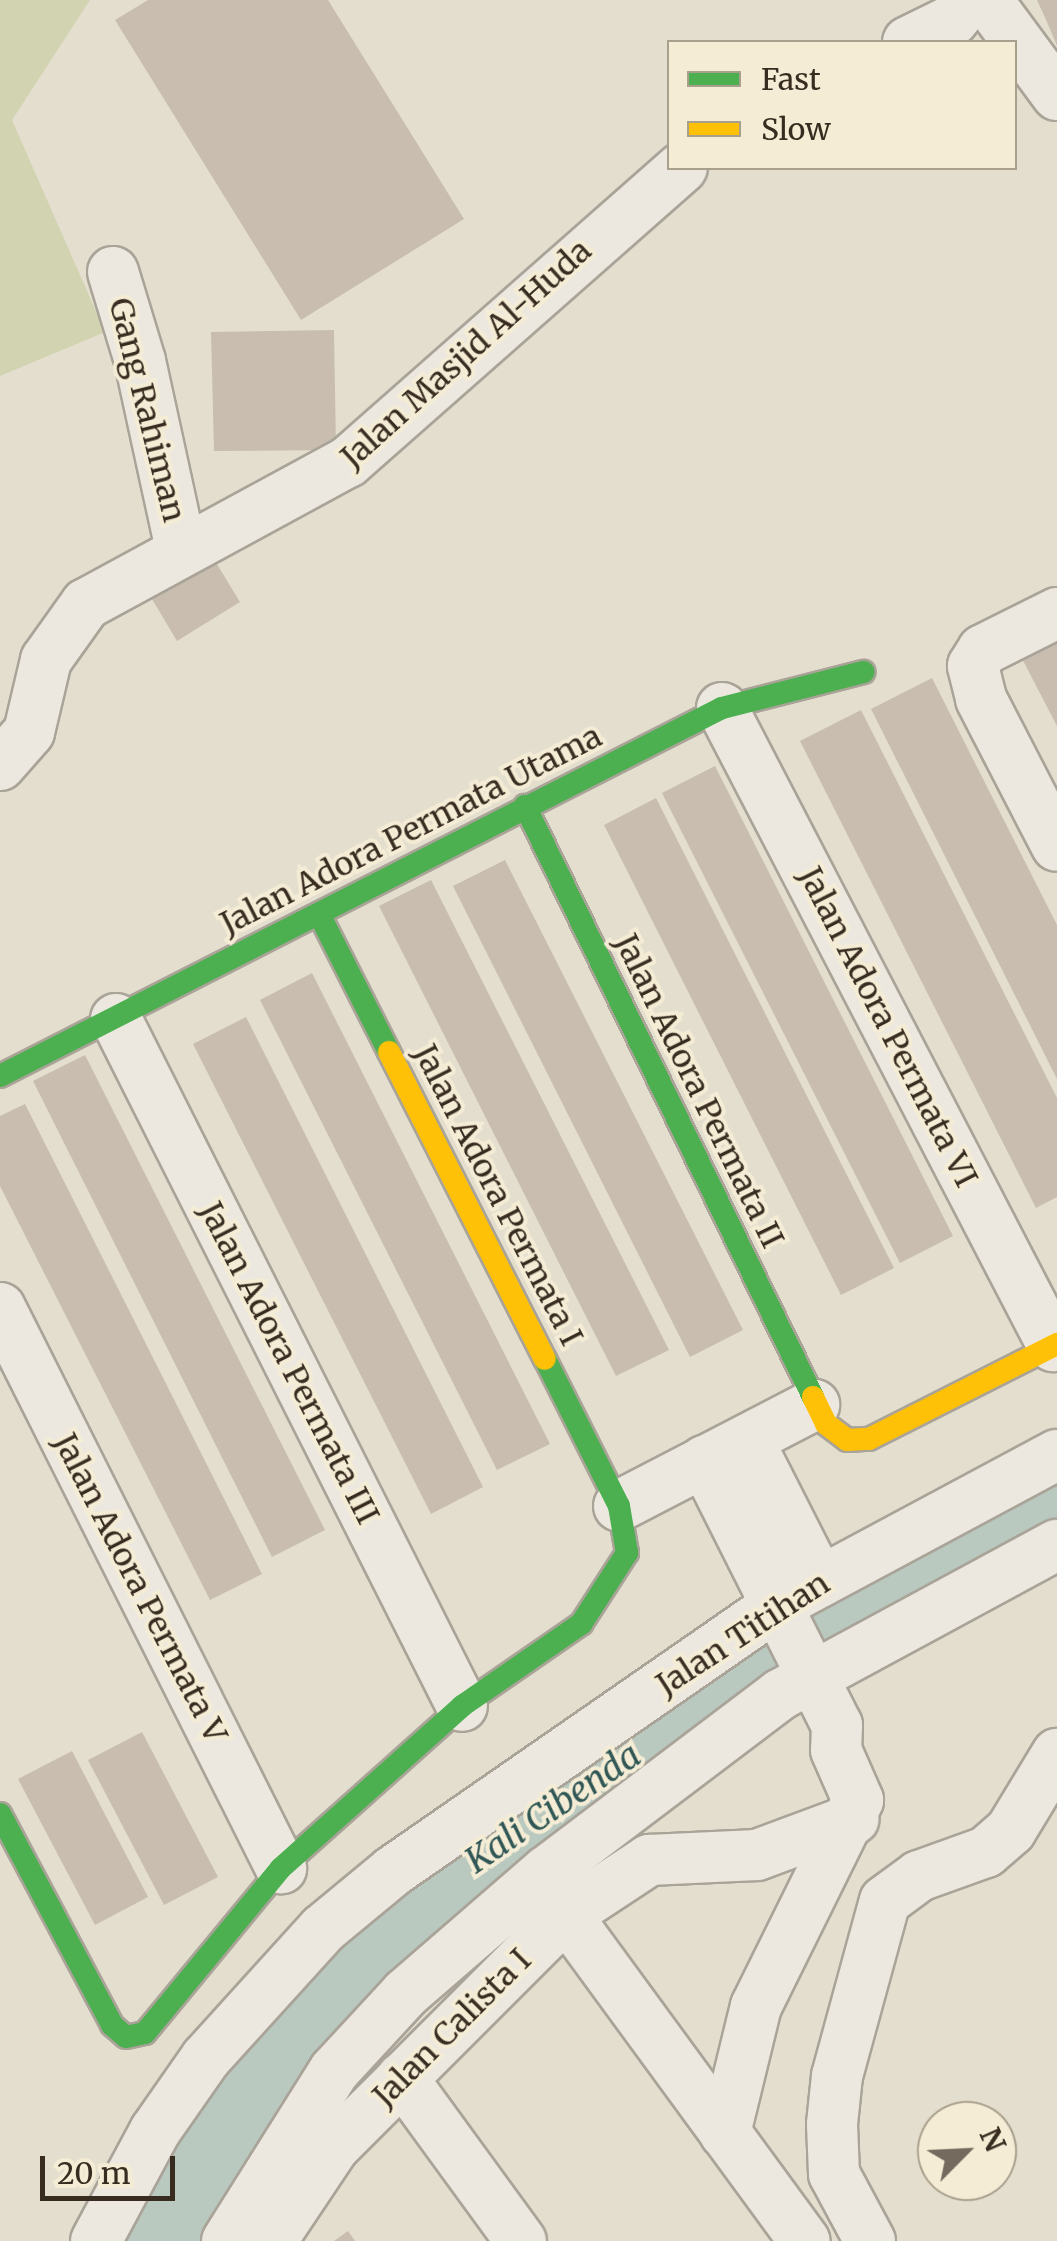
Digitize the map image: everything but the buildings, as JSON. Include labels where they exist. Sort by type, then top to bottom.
[{"type":"street","points":[[912,40],[953,20],[970,0]]},
{"type":"street","points":[[987,0],[1016,40]]},
{"type":"street","points":[[1017,41],[1057,95]]},
{"type":"street","name":"Jalan Masjid Al-Huda","points":[[0,765],[28,732],[46,660],[86,604],[181,549],[348,462],[680,170]]},
{"type":"street","name":"Gang Rahiman","points":[[113,272],[140,361],[181,549]]},
{"type":"street","points":[[1057,612],[983,650],[973,682],[1057,846]]},
{"type":"street","name":"Jalan Adora Permata Utama","points":[[0,1076],[722,708],[794,684],[864,672]]},
{"type":"street","name":"Jalan Adora Permata VI","points":[[722,708],[1055,1345]]},
{"type":"street","name":"Jalan Adora Permata II","points":[[525,806],[814,1405],[848,1440],[868,1440],[1055,1345]]},
{"type":"street","name":"Jalan Adora Permata I","points":[[320,914],[619,1506]]},
{"type":"street","name":"Jalan Adora Permata III","points":[[116,1019],[462,1706]]},
{"type":"street","name":"Jalan Adora Permata V","points":[[0,1308],[281,1868]]},
{"type":"street","points":[[0,1814],[112,2025],[126,2037],[157,2022],[281,1868],[462,1706],[580,1624],[627,1553],[619,1506],[814,1405]]},
{"type":"street","points":[[748,1440],[820,1582]]},
{"type":"street","name":"Jalan Titihan","points":[[96,2241],[156,2132],[206,2058],[323,1929],[394,1872],[820,1582],[1057,1455]]},
{"type":"street","points":[[704,1461],[762,1622],[793,1680],[837,1725],[836,1750],[856,1790],[854,1819],[756,2006],[725,2132]]},
{"type":"street","points":[[227,2241],[334,2072],[406,1992],[547,1871],[793,1680],[1057,1545]]},
{"type":"street","points":[[870,2241],[834,2174],[832,2124],[838,2076],[885,1901],[920,1876],[986,1852],[1010,1830],[1052,1779]]},
{"type":"street","name":"Jalan Calista I","points":[[271,2241],[334,2147],[566,1915],[649,1860],[757,1855],[854,1819]]},
{"type":"street","points":[[566,1915],[806,2241]]},
{"type":"street","points":[[402,2078],[521,2241]]},
{"type":"green space","points":[[0,0],[90,0],[12,120],[105,332],[0,376]]},
{"type":"waterway","name":"Kali Cibenda","points":[[159,2241],[249,2078],[406,1907],[831,1619],[1057,1491]]},
{"type":"traffic: fast","points":[[0,1076],[722,708],[863,672]]},
{"type":"traffic: fast","points":[[525,806],[813,1397]]},
{"type":"traffic: fast","points":[[319,914],[389,1052]]},
{"type":"traffic: fast","points":[[0,1814],[112,2025],[126,2037],[145,2033],[281,1868],[462,1706],[581,1624],[627,1553],[619,1506],[545,1359]]},
{"type":"traffic: slow","points":[[389,1052],[545,1359]]},
{"type":"traffic: slow","points":[[813,1397],[826,1424],[847,1440],[869,1439],[1057,1344]]}]
